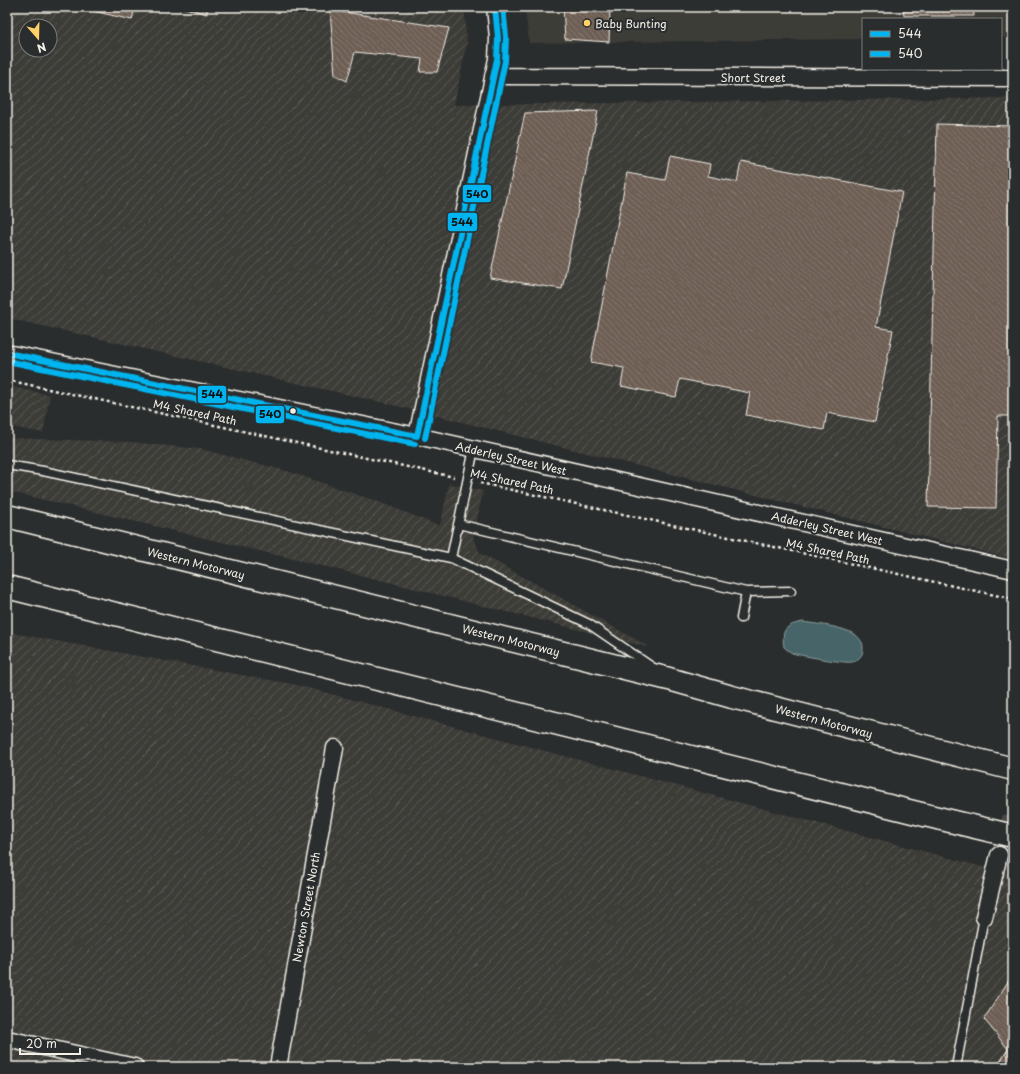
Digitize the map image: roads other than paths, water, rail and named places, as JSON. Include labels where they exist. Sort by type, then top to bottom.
[{"type":"highway","name":"Western Motorway","points":[[7,516],[669,679],[942,752],[1013,769]]},
{"type":"highway","points":[[7,587],[1013,836]]},
{"type":"street","points":[[417,436],[497,59],[498,38],[495,7]]},
{"type":"street","name":"Short Street","points":[[493,76],[1013,78]]},
{"type":"street","name":"Adderley Street West","points":[[7,353],[417,436],[1013,570]]},
{"type":"street","name":"Newton Street North","points":[[278,1067],[335,748]]},
{"type":"street","points":[[984,917],[999,855]]},
{"type":"street","points":[[7,1039],[135,1067]]},
{"type":"lane","points":[[450,558],[474,449]]},
{"type":"lane","points":[[7,465],[450,558],[589,624],[669,679]]},
{"type":"lane","points":[[458,524],[746,592],[791,591]]},
{"type":"lane","points":[[741,618],[746,592]]},
{"type":"lane","points":[[956,1067],[984,917]]},
{"type":"water","points":[[803,622],[840,628],[857,636],[862,642],[863,651],[861,656],[852,662],[842,662],[792,653],[784,647],[784,632],[789,626]]},
{"type":"tunnel","points":[[999,855],[1013,809]]},
{"type":"place","name":"Baby Bunting","points":[[587,23]]}]
